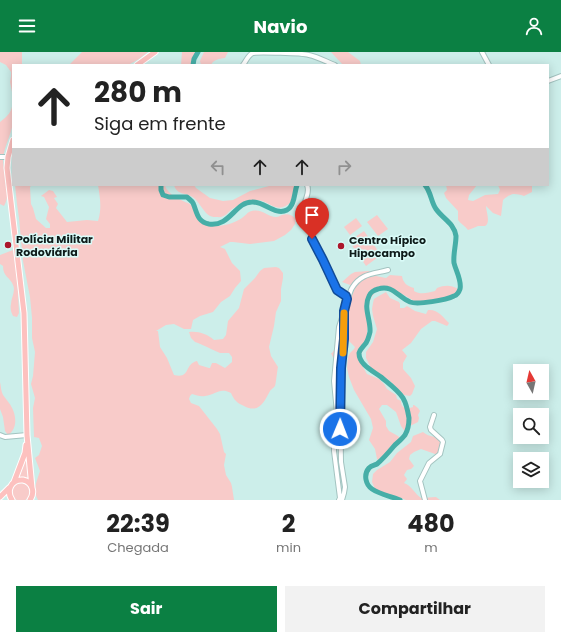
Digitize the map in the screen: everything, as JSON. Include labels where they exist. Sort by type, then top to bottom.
[{"type":"main road","points":[[138,64],[155,52]]},
{"type":"main road","points":[[12,143],[8,157],[7,168],[24,313],[27,438],[33,490],[33,495],[30,500]]},
{"type":"main road","points":[[0,497],[14,482],[25,453],[27,438]]},
{"type":"main road","points":[[14,482],[18,480],[26,481],[30,484],[33,490]]},
{"type":"main road","points":[[10,488],[9,495],[12,500]]},
{"type":"street","points":[[244,64],[249,56],[254,53],[265,52],[300,53],[310,55],[332,64]]},
{"type":"street","points":[[482,52],[488,64]]},
{"type":"street","points":[[549,81],[561,76]]},
{"type":"street","points":[[0,156],[8,157]]},
{"type":"street","points":[[307,186],[308,192],[305,204],[312,226],[313,242],[337,290],[346,298]]},
{"type":"street","points":[[340,499],[334,451],[334,434],[337,413],[334,381],[340,327],[346,298],[349,297],[352,287],[368,274],[388,270]]},
{"type":"street","points":[[340,499],[344,493],[345,487],[341,462],[340,429],[344,311]]},
{"type":"street","points":[[425,500],[420,481],[429,462],[442,451],[443,442],[431,430],[430,427],[434,415]]},
{"type":"street","points":[[0,435],[5,437],[27,438]]},
{"type":"street","points":[[33,490],[34,500]]},
{"type":"shaded area","points":[[0,52],[22,52],[22,64],[12,64],[12,92],[10,82],[11,72],[6,65],[0,62]]},
{"type":"shaded area","points":[[82,52],[148,52],[130,64],[70,64]]},
{"type":"shaded area","points":[[182,52],[197,52],[194,56],[194,64],[181,64]]},
{"type":"shaded area","points":[[204,52],[228,52],[225,58],[215,60],[212,64],[201,64],[200,61]]},
{"type":"shaded area","points":[[331,52],[348,52],[360,61],[361,64],[342,64]]},
{"type":"shaded area","points":[[12,108],[12,128],[3,159],[7,189],[4,206],[0,204],[0,122]]},
{"type":"shaded area","points":[[15,186],[31,186],[31,204],[36,219],[46,228],[50,228],[50,224],[46,219],[49,207],[44,197],[41,196],[49,190],[53,191],[57,197],[54,198],[58,204],[56,208],[67,222],[87,220],[98,221],[100,208],[98,186],[165,186],[168,191],[177,198],[192,206],[203,220],[210,225],[216,226],[233,223],[249,212],[253,211],[260,211],[273,217],[288,214],[296,219],[291,230],[274,241],[250,244],[230,242],[220,247],[225,249],[232,263],[240,271],[241,281],[230,296],[221,302],[213,312],[193,320],[191,329],[184,329],[174,324],[166,325],[156,331],[158,331],[160,347],[167,358],[174,375],[183,375],[190,365],[197,361],[199,365],[209,368],[212,363],[216,363],[225,368],[232,362],[232,357],[229,353],[220,353],[195,342],[191,338],[189,332],[203,333],[214,340],[223,339],[226,335],[228,321],[239,308],[244,289],[260,271],[264,268],[276,267],[283,273],[281,301],[276,312],[269,347],[271,356],[278,367],[276,382],[275,386],[270,390],[263,403],[257,408],[249,408],[238,402],[231,393],[227,391],[220,391],[203,396],[192,394],[189,399],[191,403],[199,406],[220,434],[224,452],[226,454],[224,465],[226,475],[231,483],[234,500],[38,500],[35,489],[40,471],[35,458],[39,455],[42,446],[39,438],[34,437],[33,408],[35,398],[31,384],[35,352],[32,338],[30,297],[23,261]]},
{"type":"shaded area","points":[[174,186],[195,186],[210,198],[223,201],[233,200],[250,191],[269,186],[295,186],[292,201],[286,206],[277,207],[260,200],[253,200],[237,206],[224,216],[220,217],[212,217],[208,215],[194,198],[177,191]]},
{"type":"shaded area","points":[[446,186],[476,186],[469,195],[468,200],[473,201],[485,195],[498,194],[500,190],[498,186],[532,186],[532,192],[524,196],[513,194],[503,200],[501,216],[493,213],[486,206],[488,220],[487,224],[485,226],[478,226],[468,230],[458,220],[458,211],[446,198],[444,193],[447,190]]},
{"type":"shaded area","points":[[377,215],[388,229],[378,236],[367,222]]},
{"type":"shaded area","points":[[356,218],[362,226],[350,235],[344,227]]},
{"type":"shaded area","points":[[364,231],[381,255],[366,266],[349,241]]},
{"type":"shaded area","points":[[13,250],[17,273],[19,313],[17,317],[13,316],[11,312],[14,287],[12,282],[5,275],[3,266],[0,264],[0,255]]},
{"type":"shaded area","points":[[369,271],[371,273],[369,277],[376,276],[386,278],[390,275],[402,276],[403,281],[406,284],[414,288],[414,291],[419,293],[432,292],[437,288],[445,286],[458,289],[454,295],[436,301],[425,302],[414,301],[391,289],[381,288],[377,290],[370,299],[367,310],[368,340],[360,356],[360,362],[367,374],[379,379],[387,389],[396,395],[397,399],[401,401],[404,408],[413,407],[414,405],[420,411],[418,415],[418,422],[410,426],[406,433],[401,426],[396,412],[387,405],[382,405],[379,409],[386,421],[386,426],[389,431],[402,440],[391,452],[379,461],[377,459],[375,449],[369,440],[373,428],[371,419],[354,390],[349,377],[347,368],[348,357],[355,347],[348,340],[347,332],[345,332],[342,337],[340,356],[336,368],[331,353],[334,350],[338,321],[343,317],[344,303],[349,303],[355,288],[342,282],[355,272]]},
{"type":"shaded area","points":[[386,292],[390,298],[399,302],[400,308],[407,306],[415,311],[426,314],[428,310],[432,310],[440,314],[449,323],[447,326],[432,321],[421,329],[411,343],[402,350],[407,356],[403,363],[403,369],[411,378],[415,386],[410,396],[404,395],[389,380],[371,368],[366,358],[366,352],[373,342],[377,329],[372,309],[374,299]]},
{"type":"shaded area","points":[[0,382],[3,395],[15,415],[14,428],[8,435],[5,431],[0,409]]},
{"type":"shaded area","points":[[423,432],[441,440],[443,444],[443,452],[438,455],[421,449],[410,455],[409,459],[414,466],[407,470],[404,475],[407,479],[404,483],[421,498],[436,497],[440,500],[406,500],[393,495],[380,494],[376,491],[372,482],[373,474],[390,462],[397,453],[411,442],[413,436]]},
{"type":"shaded area","points":[[26,457],[30,481],[24,478],[18,478]]},
{"type":"shaded area","points":[[17,483],[25,483],[30,488],[30,496],[26,500],[16,500],[12,496],[12,488]]},
{"type":"waterway","points":[[193,64],[198,52]]},
{"type":"waterway","points":[[161,186],[163,195],[169,197],[187,197],[193,203],[200,219],[209,224],[222,222],[246,203],[256,202],[274,210],[287,210],[292,205],[297,186]]},
{"type":"waterway","points":[[400,500],[372,489],[367,482],[366,474],[369,468],[377,464],[405,435],[408,429],[409,420],[407,408],[403,398],[398,392],[361,361],[359,353],[367,342],[370,332],[367,300],[371,293],[377,289],[387,288],[406,300],[414,303],[432,302],[450,298],[456,295],[460,290],[460,279],[454,263],[455,232],[451,224],[436,209],[426,186]]},
{"type":"slow traffic","points":[[343,353],[344,313]]},
{"type":"place","name":"Polícia Militar Rodoviária","points":[[8,245]]},
{"type":"place","name":"Centro Hípico Hipocampo","points":[[341,246]]},
{"type":"route","points":[[312,239],[337,290],[346,296],[347,299],[344,311],[340,429]]}]
